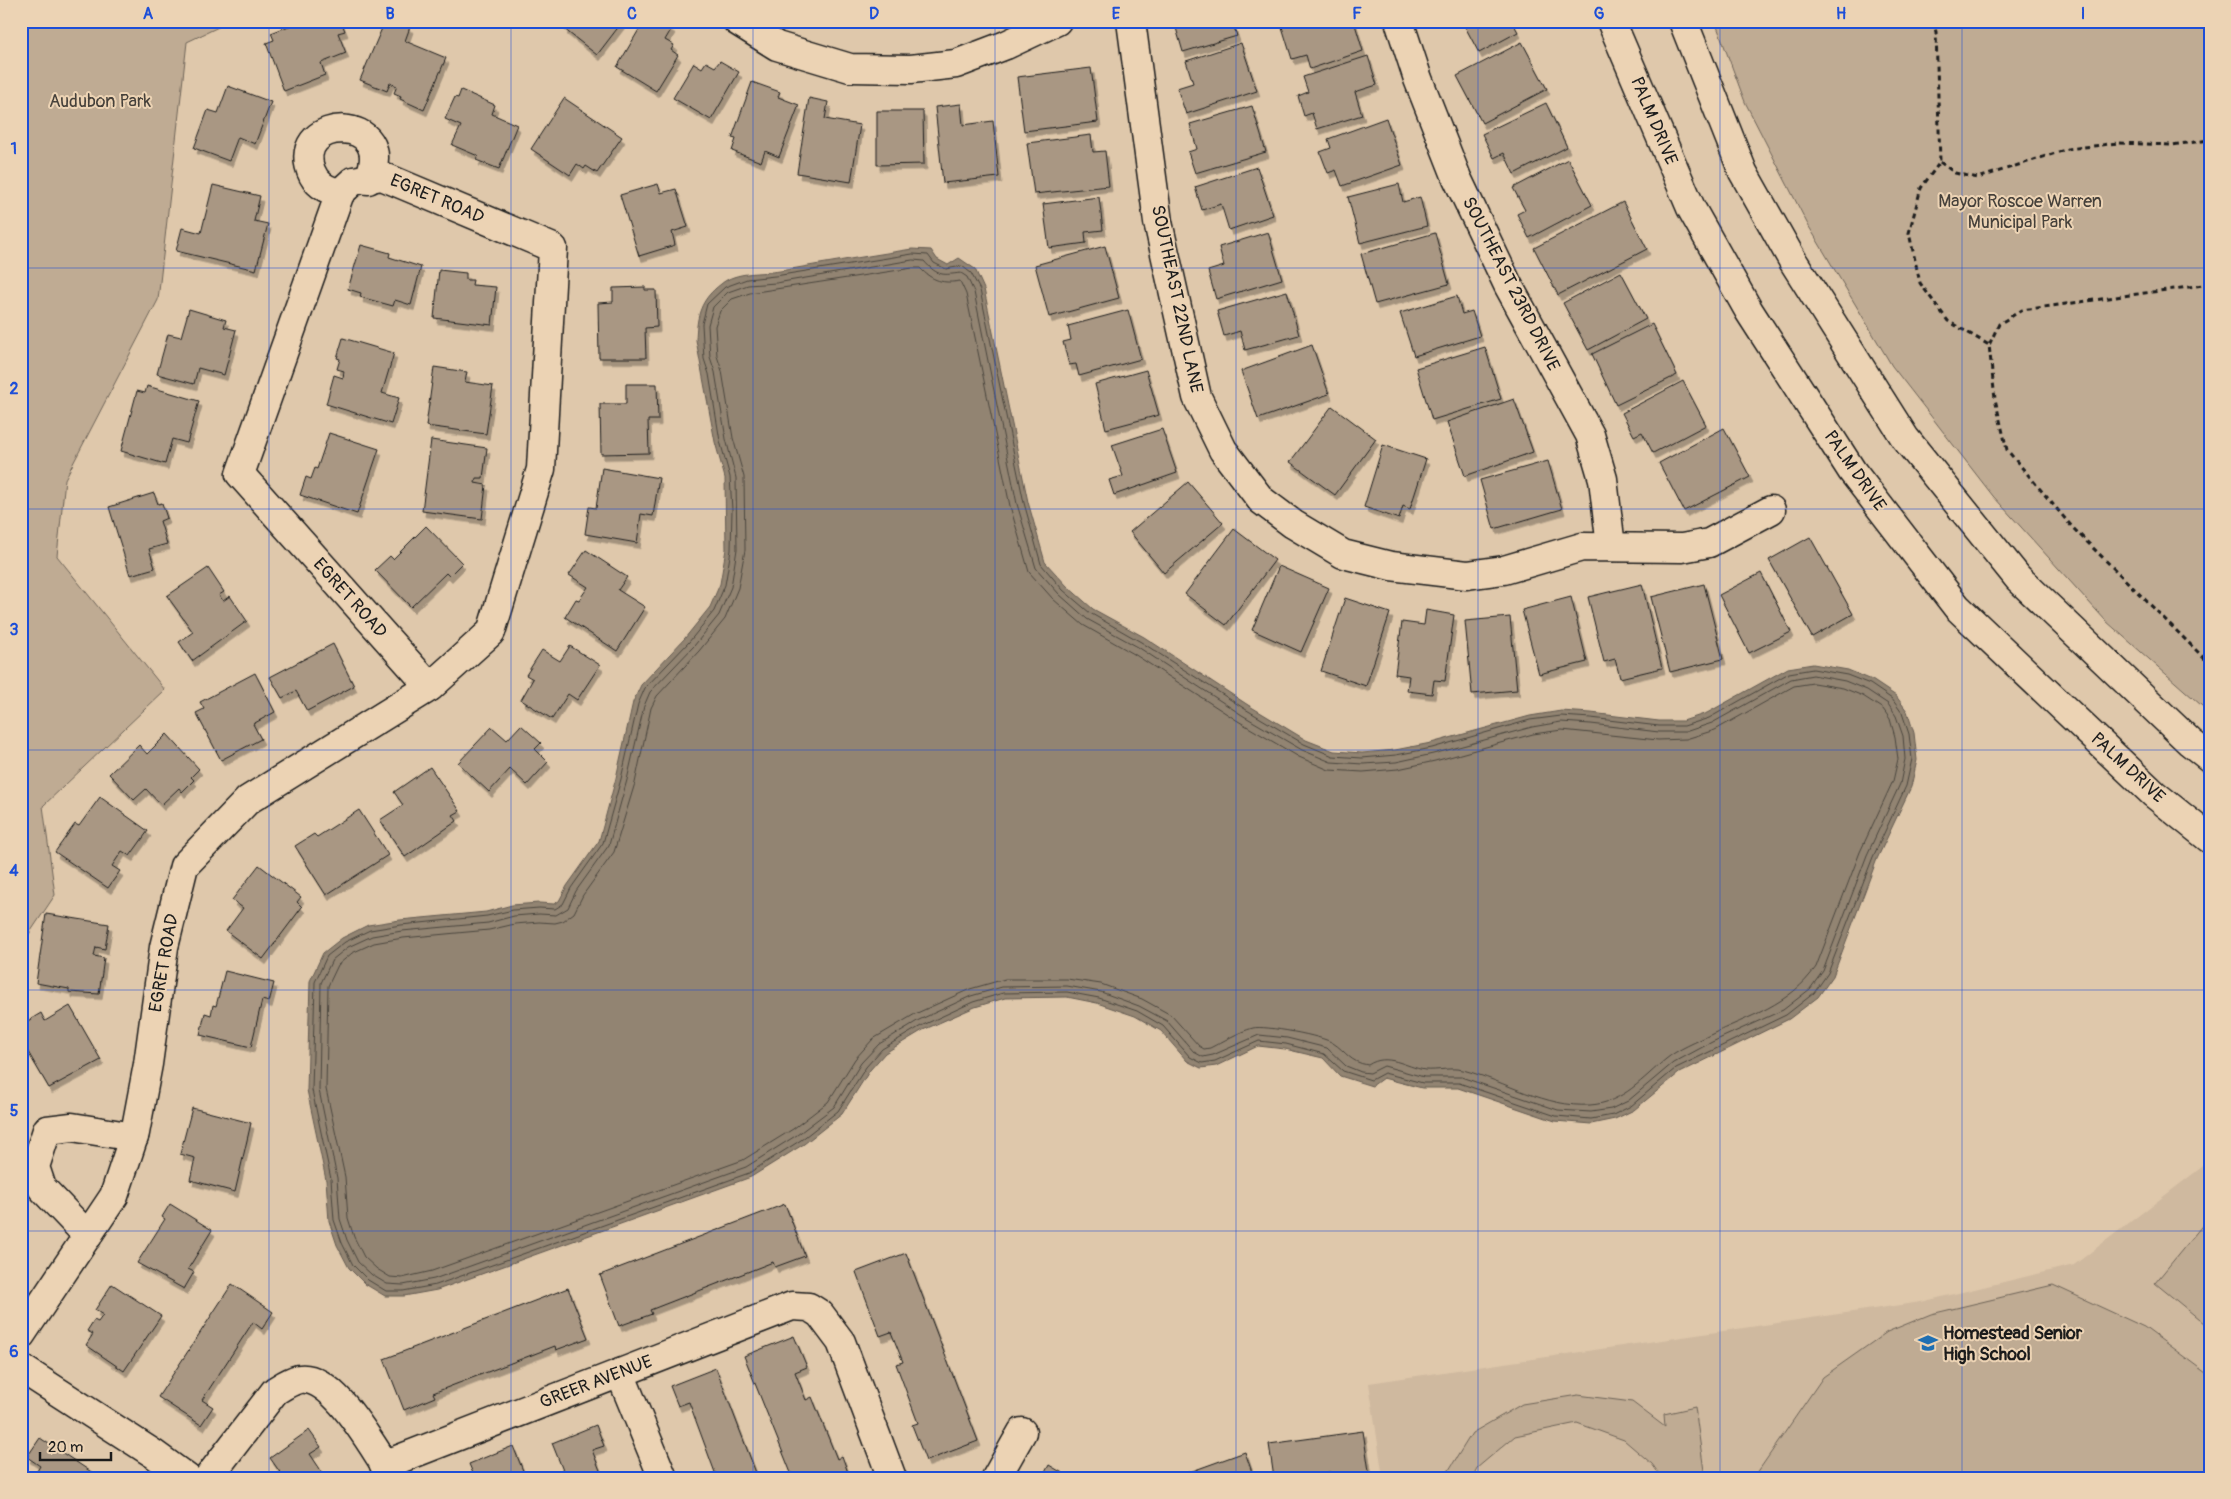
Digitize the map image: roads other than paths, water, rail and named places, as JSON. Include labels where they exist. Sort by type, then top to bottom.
[{"type":"street","points":[[737,21],[777,46],[850,68],[911,69],[956,64],[1057,21]]},
{"type":"street","name":"SOUTHEAST 22ND LANE","points":[[1131,21],[1158,222],[1197,397],[1223,450],[1261,500],[1293,524],[1343,554],[1391,566],[1467,575],[1504,570],[1582,547],[1682,548],[1709,543],[1771,510]]},
{"type":"street","name":"SOUTHEAST 23RD DRIVE","points":[[1399,21],[1418,80],[1457,178],[1508,285],[1590,435],[1603,479],[1611,548]]},
{"type":"street","name":"PALM DRIVE","points":[[1611,21],[1691,208],[1749,311],[1852,471],[1957,606],[2154,794],[2210,840]]},
{"type":"street","points":[[1683,21],[1743,172],[1793,261],[1905,438],[2018,578],[2190,742],[2210,758]]},
{"type":"street","points":[[340,193],[320,186],[310,167],[309,156],[312,146],[319,137],[328,131],[348,128],[358,132],[367,140],[372,148],[374,159],[373,170],[368,180]]},
{"type":"street","name":"EGRET ROAD","points":[[21,1335],[114,1196],[134,1137],[148,1064],[164,947],[184,866],[248,800],[430,687],[490,632],[541,469],[553,248],[382,176],[368,180],[353,181],[340,193],[240,474],[430,687]]},
{"type":"street","points":[[88,1236],[42,1188],[35,1167],[48,1130],[72,1127],[134,1137]]},
{"type":"street","name":"GREER AVENUE","points":[[389,1471],[620,1373],[792,1306],[809,1307],[820,1314],[831,1326],[841,1342],[892,1478]]},
{"type":"street","points":[[21,1368],[154,1454],[187,1478]]},
{"type":"street","points":[[620,1373],[663,1478]]},
{"type":"street","points":[[208,1478],[275,1391],[288,1383],[300,1379],[321,1384],[339,1399],[389,1471]]},
{"type":"street","points":[[996,1478],[1022,1432]]},
{"type":"water","points":[[912,249],[931,250],[937,259],[948,265],[959,258],[975,269],[984,289],[1028,502],[1045,562],[1067,586],[1093,609],[1144,637],[1248,705],[1306,740],[1334,751],[1362,753],[1395,750],[1431,743],[1530,716],[1561,711],[1659,721],[1683,721],[1707,713],[1788,668],[1813,664],[1848,670],[1872,680],[1896,696],[1907,711],[1914,733],[1917,760],[1911,787],[1877,859],[1833,976],[1818,997],[1789,1019],[1679,1073],[1634,1110],[1615,1119],[1591,1124],[1555,1121],[1458,1088],[1422,1088],[1383,1078],[1372,1086],[1340,1076],[1323,1058],[1285,1049],[1258,1046],[1216,1066],[1201,1068],[1187,1061],[1161,1031],[1135,1016],[1097,1003],[1067,997],[1005,998],[975,1007],[923,1030],[885,1053],[870,1070],[842,1114],[804,1144],[751,1177],[437,1290],[404,1296],[385,1296],[365,1284],[349,1268],[337,1245],[329,1221],[326,1180],[307,1090],[310,981],[323,953],[342,938],[368,925],[486,912],[512,905],[554,904],[559,901],[567,886],[599,841],[616,778],[633,702],[641,685],[685,638],[710,607],[720,584],[726,549],[725,478],[715,442],[696,340],[697,323],[704,302],[721,284],[741,275],[780,271]]},
{"type":"place","name":"Homestead Senior High School","points":[[1928,1343]]},
{"type":"park label","name":"Audubon Park","points":[[100,101]]},
{"type":"park label","name":"Mayor Roscoe Warren Municipal Park","points":[[2020,211]]}]
